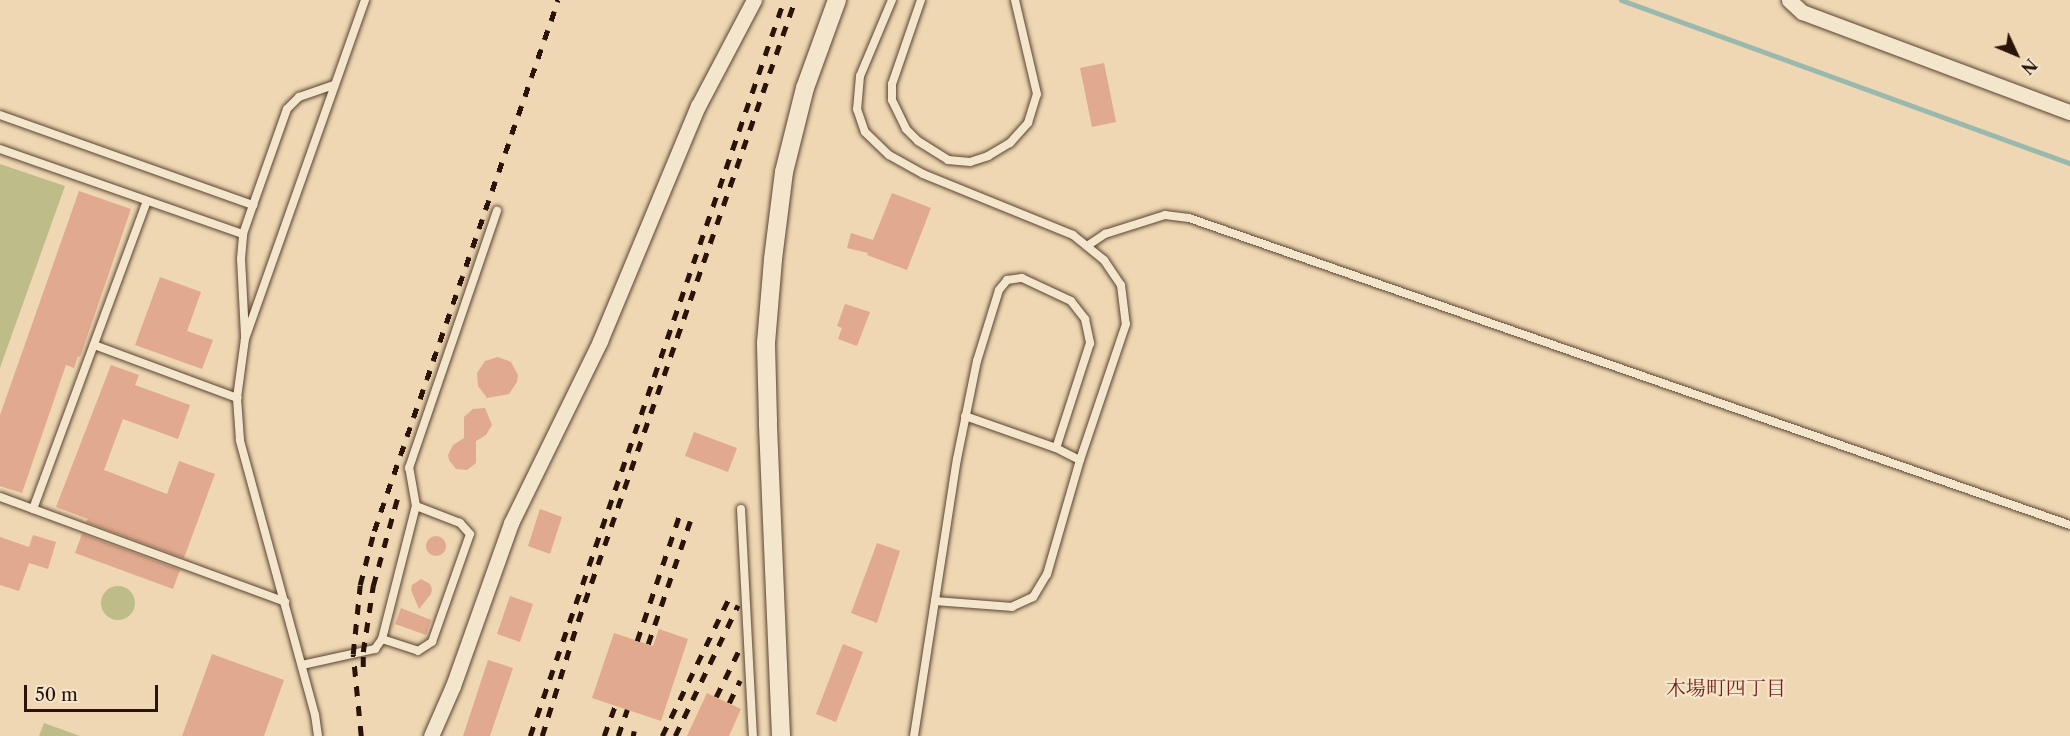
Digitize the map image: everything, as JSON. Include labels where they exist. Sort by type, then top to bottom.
[{"type":"street","points":[[431,736],[453,686],[511,523],[600,341],[698,106],[754,0]]},
{"type":"street","points":[[781,736],[766,343],[784,172],[805,88],[837,0]]},
{"type":"street","points":[[1789,0],[1802,12],[2070,112]]},
{"type":"lane","points":[[245,339],[333,85],[365,0]]},
{"type":"lane","points":[[892,0],[860,76],[857,109],[865,132],[889,155],[923,174],[1073,235],[1104,260],[1121,285],[1126,324],[1080,460],[1047,574],[1033,597],[1012,607],[935,601]]},
{"type":"lane","points":[[921,0],[892,84],[892,100],[906,129],[918,141],[948,160],[970,162],[988,156],[1010,143],[1028,123],[1037,94],[1015,0]]},
{"type":"lane","points":[[318,736],[302,665],[240,440],[237,398],[245,339],[241,259],[243,234],[287,109],[298,97],[333,85]]},
{"type":"lane","points":[[0,115],[253,205]]},
{"type":"lane","points":[[0,149],[243,234]]},
{"type":"lane","points":[[33,509],[147,201]]},
{"type":"lane","points":[[302,665],[375,649],[382,639],[416,506],[409,468],[497,211]]},
{"type":"lane","points":[[1087,246],[1105,234],[1165,215],[1189,218],[2070,525]]},
{"type":"lane","points":[[914,736],[965,416],[977,361],[999,290],[1007,280],[1022,278],[1071,301],[1085,319],[1090,343],[1056,448]]},
{"type":"lane","points":[[94,345],[237,398]]},
{"type":"lane","points":[[965,416],[1056,448],[1080,460]]},
{"type":"lane","points":[[0,497],[285,602]]},
{"type":"lane","points":[[382,639],[418,651],[432,642],[470,534],[460,523],[416,506]]},
{"type":"lane","points":[[741,509],[753,736]]},
{"type":"shaded area","points":[[0,164],[65,186],[0,368]]},
{"type":"shaded area","points":[[118,586],[130,591],[135,603],[130,615],[118,620],[106,615],[101,603],[106,591]]},
{"type":"shaded area","points":[[44,723],[80,736],[39,736]]},
{"type":"building","points":[[1104,63],[1116,122],[1092,127],[1080,68]]},
{"type":"building","points":[[79,191],[131,209],[80,357],[78,356],[74,368],[66,365],[22,493],[0,486],[0,415]]},
{"type":"building","points":[[892,193],[931,208],[907,270],[867,255],[868,253],[847,248],[851,233],[873,240]]},
{"type":"building","points":[[160,277],[201,292],[187,331],[213,340],[202,369],[135,345]]},
{"type":"building","points":[[845,304],[870,312],[857,346],[838,339],[842,328],[837,326]]},
{"type":"building","points":[[498,357],[511,362],[518,375],[517,382],[509,394],[487,398],[478,386],[477,373],[485,361]]},
{"type":"building","points":[[111,365],[139,375],[135,385],[190,405],[178,439],[123,419],[104,470],[167,494],[179,461],[215,474],[184,558],[86,522],[88,519],[56,507]]},
{"type":"building","points":[[485,408],[492,425],[486,435],[476,441],[476,463],[467,470],[456,469],[448,455],[453,445],[464,438],[464,417],[473,409]]},
{"type":"building","points":[[694,432],[737,448],[728,472],[685,456]]},
{"type":"building","points":[[540,509],[562,517],[550,554],[528,546]]},
{"type":"building","points":[[82,534],[180,570],[173,589],[75,553]]},
{"type":"building","points":[[33,535],[56,542],[48,569],[29,563],[19,591],[0,585],[0,537],[29,547]]},
{"type":"building","points":[[436,536],[443,539],[446,546],[443,553],[436,556],[429,553],[426,546],[429,539]]},
{"type":"building","points":[[877,543],[900,551],[877,623],[851,613]]},
{"type":"building","points":[[421,579],[430,584],[432,589],[431,594],[419,609],[411,590],[412,585]]},
{"type":"building","points":[[510,596],[533,604],[520,642],[497,634]]},
{"type":"building","points":[[401,608],[431,620],[426,635],[395,624]]},
{"type":"building","points":[[659,629],[688,639],[661,721],[592,698],[614,633],[653,646]]},
{"type":"building","points":[[843,644],[863,652],[836,722],[816,714]]},
{"type":"building","points":[[212,654],[284,680],[264,736],[182,736]]},
{"type":"building","points":[[488,660],[513,668],[490,736],[463,736]]},
{"type":"building","points":[[707,693],[741,709],[729,736],[687,736]]},
{"type":"waterway","points":[[1621,0],[2070,163]]},
{"type":"railway","points":[[361,736],[353,654],[360,585],[374,531],[558,0]]},
{"type":"railway","points":[[530,736],[784,0]]},
{"type":"railway","points":[[542,736],[578,621],[795,0]]},
{"type":"railway","points":[[363,667],[363,652],[373,586],[398,496]]},
{"type":"railway","points":[[637,641],[679,516]]},
{"type":"railway","points":[[648,644],[690,521]]},
{"type":"railway","points":[[662,736],[729,598]]},
{"type":"railway","points":[[675,736],[738,605]]},
{"type":"railway","points":[[716,697],[741,646]]},
{"type":"railway","points":[[729,703],[740,680]]},
{"type":"railway","points":[[604,736],[615,706]]},
{"type":"railway","points":[[618,736],[627,710]]},
{"type":"railway","points":[[633,736],[634,731]]},
{"type":"district","name":"木場町四丁目","points":[[1726,688]]}]
